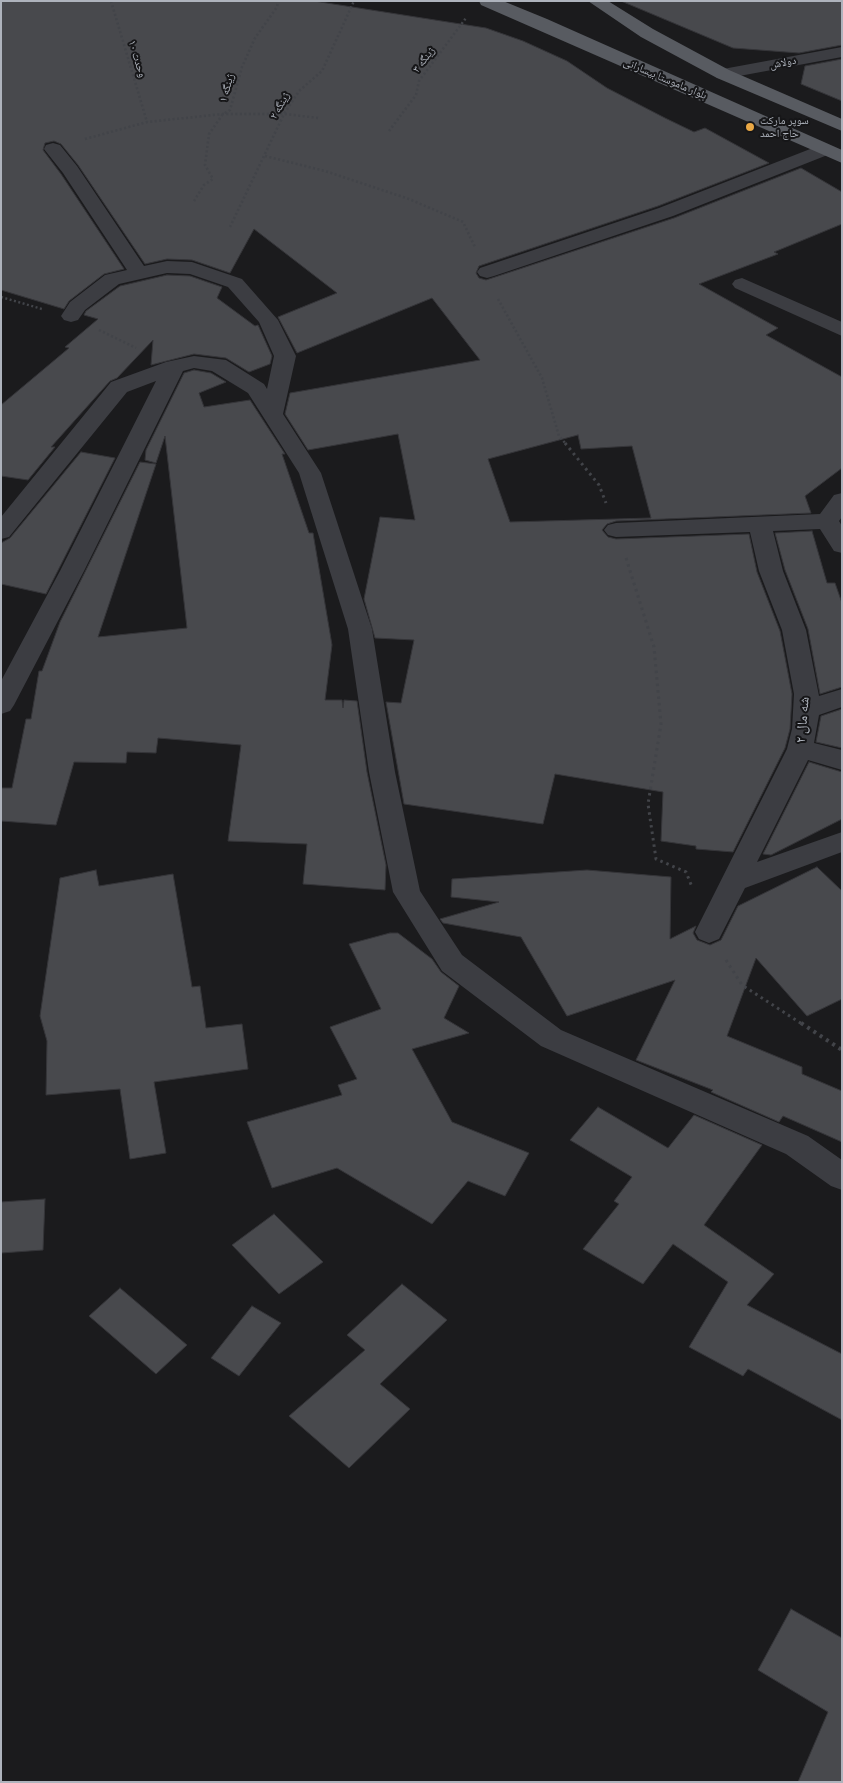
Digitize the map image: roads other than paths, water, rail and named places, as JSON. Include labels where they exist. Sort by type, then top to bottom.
[{"type":"main road","name":"بلوار ماموستا بیسارانی","points":[[487,1],[541,23],[842,157]]},
{"type":"main road","points":[[596,1],[648,33],[724,74],[842,126]]},
{"type":"street","name":"دولاش","points":[[724,74],[842,52]]},
{"type":"street","points":[[53,148],[70,170],[139,273]]},
{"type":"street","points":[[487,272],[666,212],[823,150]]},
{"type":"street","points":[[71,316],[77,306],[112,279],[167,267],[192,268],[235,283],[268,320],[285,356],[272,415]]},
{"type":"street","points":[[742,284],[842,330]]},
{"type":"street","points":[[1,532],[119,387],[174,366],[194,362],[218,365],[256,389],[310,473],[360,629],[382,772],[407,892],[452,962],[551,1038],[797,1145],[842,1177]]},
{"type":"street","points":[[1,705],[72,571],[174,366]]},
{"type":"street","points":[[616,530],[759,523],[837,509],[842,546]]},
{"type":"street","name":"شه مال ۲","points":[[709,932],[800,749],[805,730],[807,694],[794,630],[771,571],[759,523]]},
{"type":"street","points":[[806,710],[842,698]]},
{"type":"street","points":[[800,749],[842,761]]},
{"type":"street","points":[[734,881],[842,842]]},
{"type":"place","name":"سوپر مارکت حاج احمد","points":[[750,127]]}]
